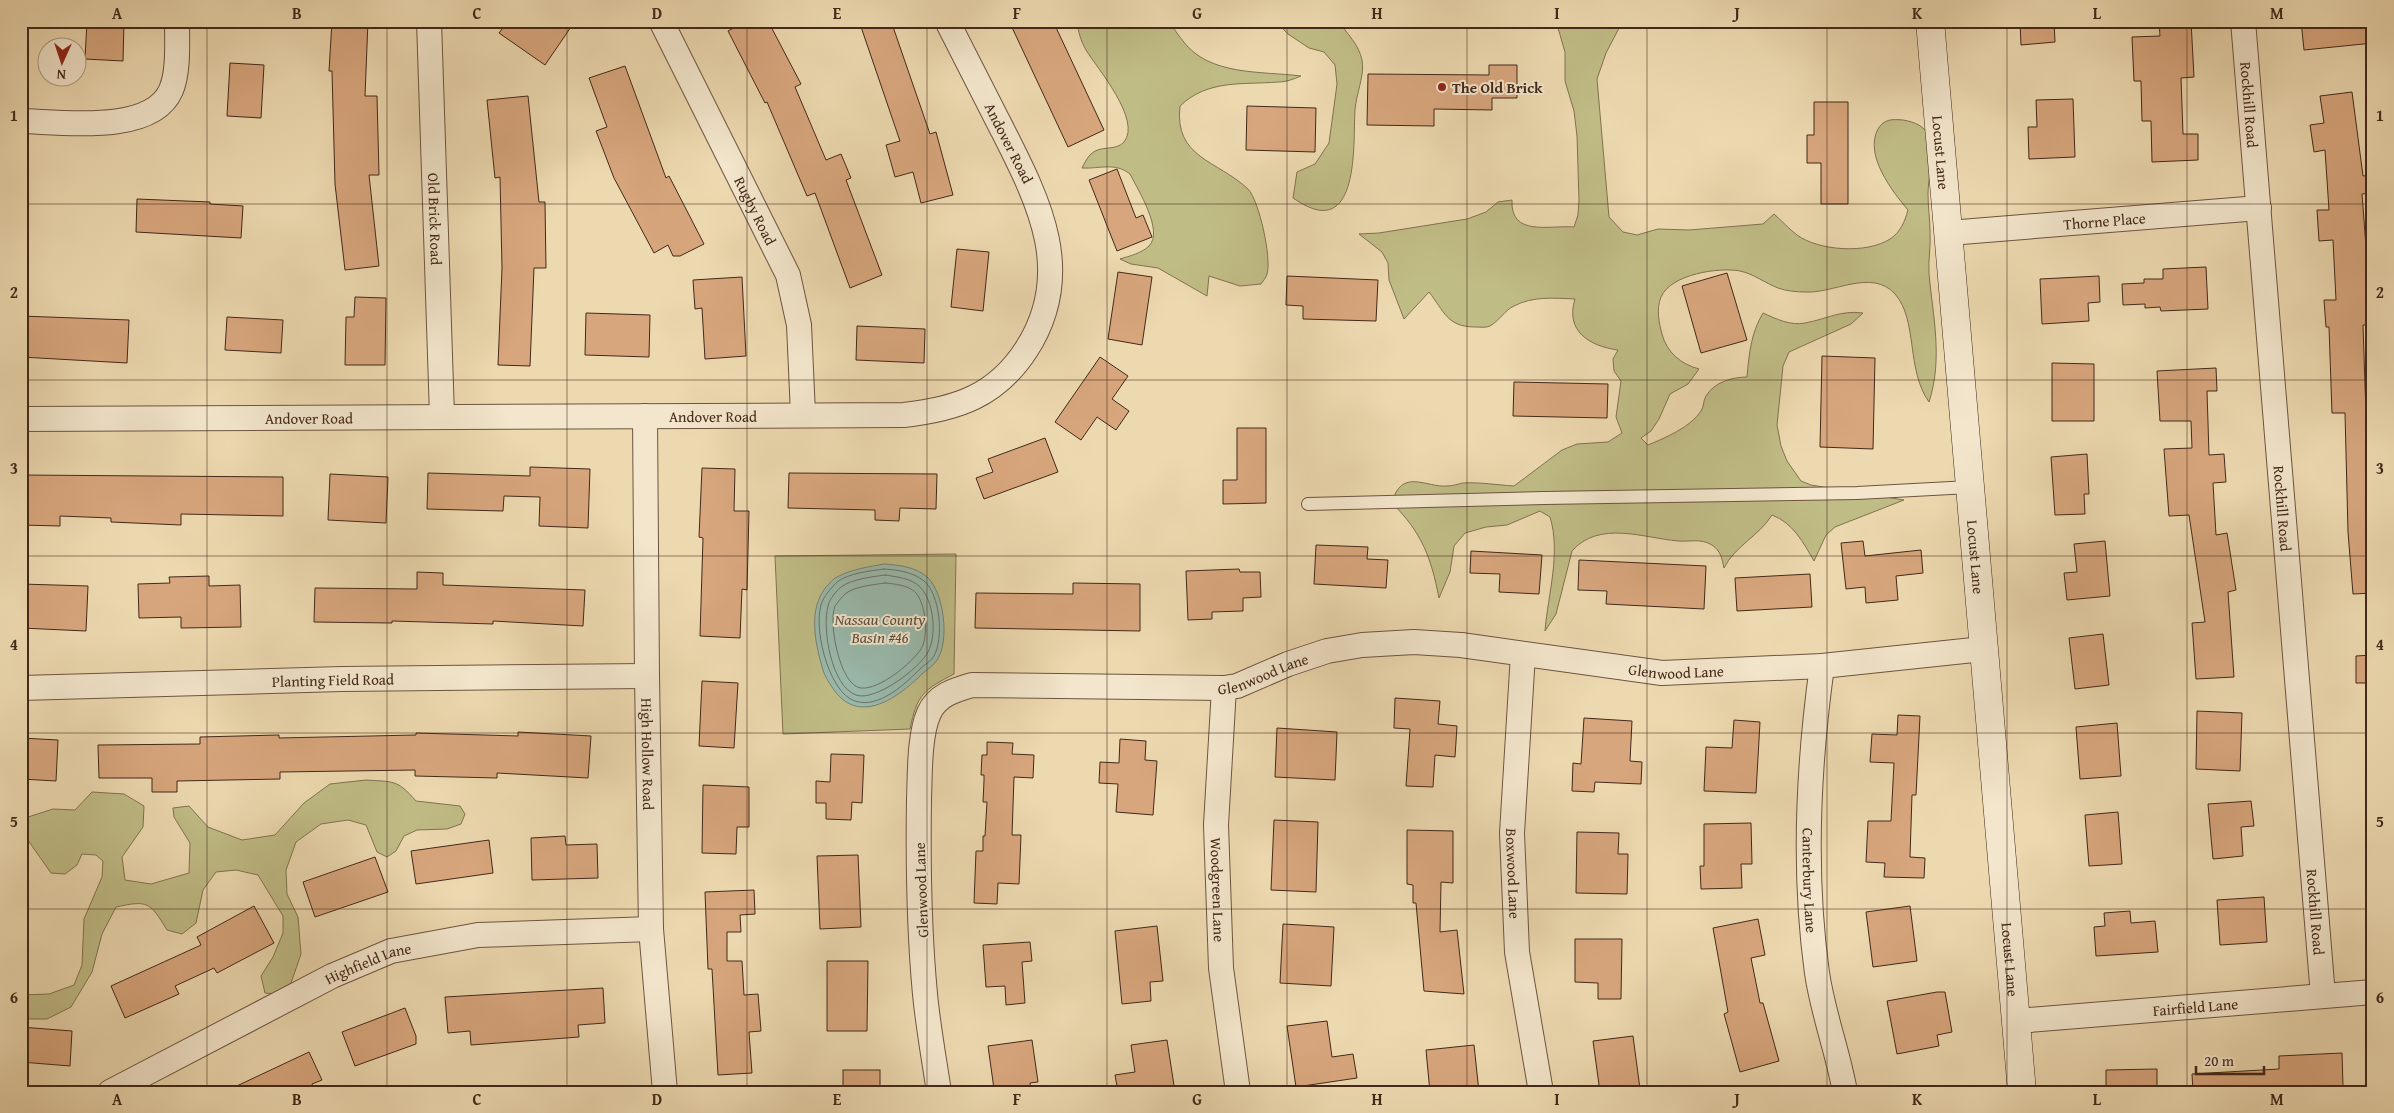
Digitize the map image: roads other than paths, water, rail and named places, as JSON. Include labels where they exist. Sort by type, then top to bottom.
[{"type":"street","points":[[21,121],[118,122],[140,116],[159,107],[172,89],[177,50],[177,21]]},
{"type":"street","name":"Old Brick Road","points":[[429,21],[442,416]]},
{"type":"street","name":"Rugby Road","points":[[661,21],[788,275],[799,325],[803,414]]},
{"type":"street","name":"Andover Road","points":[[21,419],[904,415],[929,412],[959,405],[987,391],[1012,370],[1038,330],[1048,298],[1050,258],[1045,226],[1033,191],[947,21]]},
{"type":"street","name":"Locust Lane","points":[[1930,21],[2022,1092]]},
{"type":"street","name":"Rockhill Road","points":[[2244,21],[2323,996]]},
{"type":"street","name":"Thorne Place","points":[[1949,233],[2259,208]]},
{"type":"street","name":"High Hollow Road","points":[[645,416],[646,676],[651,930],[665,1092]]},
{"type":"street","name":"Glenwood Lane","points":[[938,1092],[925,993],[918,853],[920,775],[925,724],[930,711],[951,691],[972,685],[1224,688],[1244,683],[1288,664],[1327,651],[1362,645],[1414,642],[1461,645],[1662,673],[1822,666],[1983,649]]},
{"type":"street","name":"Boxwood Lane","points":[[1523,654],[1512,833],[1517,952],[1540,1092]]},
{"type":"street","name":"Canterbury Lane","points":[[1822,666],[1812,735],[1809,797],[1811,916],[1824,1010],[1845,1092]]},
{"type":"street","name":"Planting Field Road","points":[[21,688],[342,679],[646,676]]},
{"type":"street","name":"Woodgreen Lane","points":[[1224,688],[1216,824],[1221,968],[1238,1092]]},
{"type":"street","name":"Highfield Lane","points":[[110,1092],[332,976],[391,951],[478,935],[651,930]]},
{"type":"street","name":"Fairfield Lane","points":[[2017,1021],[2373,992]]},
{"type":"lane","points":[[1308,504],[1544,498],[1857,494],[1970,487]]},
{"type":"water","name":"Nassau County Basin #46","points":[[884,564],[918,571],[933,584],[938,594],[943,617],[944,629],[941,652],[933,665],[891,699],[866,707],[854,705],[842,699],[824,673],[815,636],[817,606],[820,596],[835,578],[854,570]]},
{"type":"place","name":"The Old Brick","points":[[1442,87]]}]
